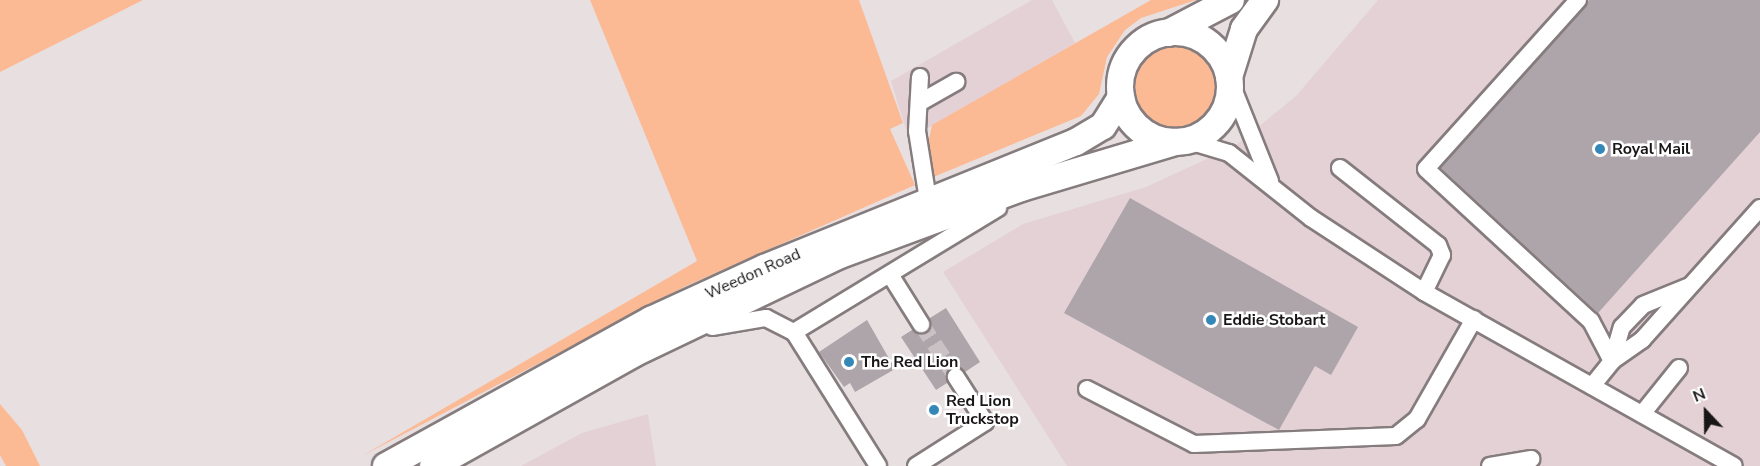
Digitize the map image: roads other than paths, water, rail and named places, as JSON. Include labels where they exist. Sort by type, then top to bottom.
[{"type":"highway","points":[[1231,0],[1133,52],[1123,70],[1121,97],[1140,130],[1182,141],[1221,118],[1229,79],[1244,29],[1265,0]]},
{"type":"highway","points":[[1168,33],[1206,42],[1229,79]]},
{"type":"highway","name":"Weedon Road","points":[[386,466],[651,320],[928,200],[1094,133],[1121,97]]},
{"type":"highway","name":"Weedon Road","points":[[433,466],[633,354],[840,255],[1080,169],[1182,141]]},
{"type":"street","points":[[1578,0],[1426,169],[1591,321],[1612,360]]},
{"type":"street","points":[[920,77],[917,131],[928,200]]},
{"type":"street","points":[[1229,79],[1270,181]]},
{"type":"street","points":[[919,103],[956,82]]},
{"type":"street","points":[[1182,141],[1229,153],[1270,181],[1311,218],[1424,292],[1642,414],[1716,462],[1734,466]]},
{"type":"street","points":[[1340,168],[1438,245],[1442,255],[1424,292]]},
{"type":"street","points":[[794,332],[917,261],[982,215],[1080,169]]},
{"type":"street","points":[[1592,386],[1612,360],[1642,340],[1760,208]]},
{"type":"street","points":[[891,276],[921,324]]},
{"type":"street","points":[[1612,360],[1622,327],[1642,305],[1688,286]]},
{"type":"street","points":[[633,354],[748,317],[766,318],[794,332],[878,466]]},
{"type":"street","points":[[1087,389],[1194,444],[1396,436],[1417,419],[1474,319]]},
{"type":"street","points":[[1642,414],[1679,368]]},
{"type":"street","points":[[916,466],[985,422],[956,377]]},
{"type":"street","points":[[1490,466],[1531,459]]},
{"type":"tunnel","points":[[921,324],[956,377]]},
{"type":"place","name":"Royal Mail","points":[[1600,149]]},
{"type":"place","name":"Eddie Stobart","points":[[1211,320]]},
{"type":"place","name":"The Red Lion","points":[[849,362]]},
{"type":"place","name":"Red Lion Truckstop","points":[[934,410]]}]
